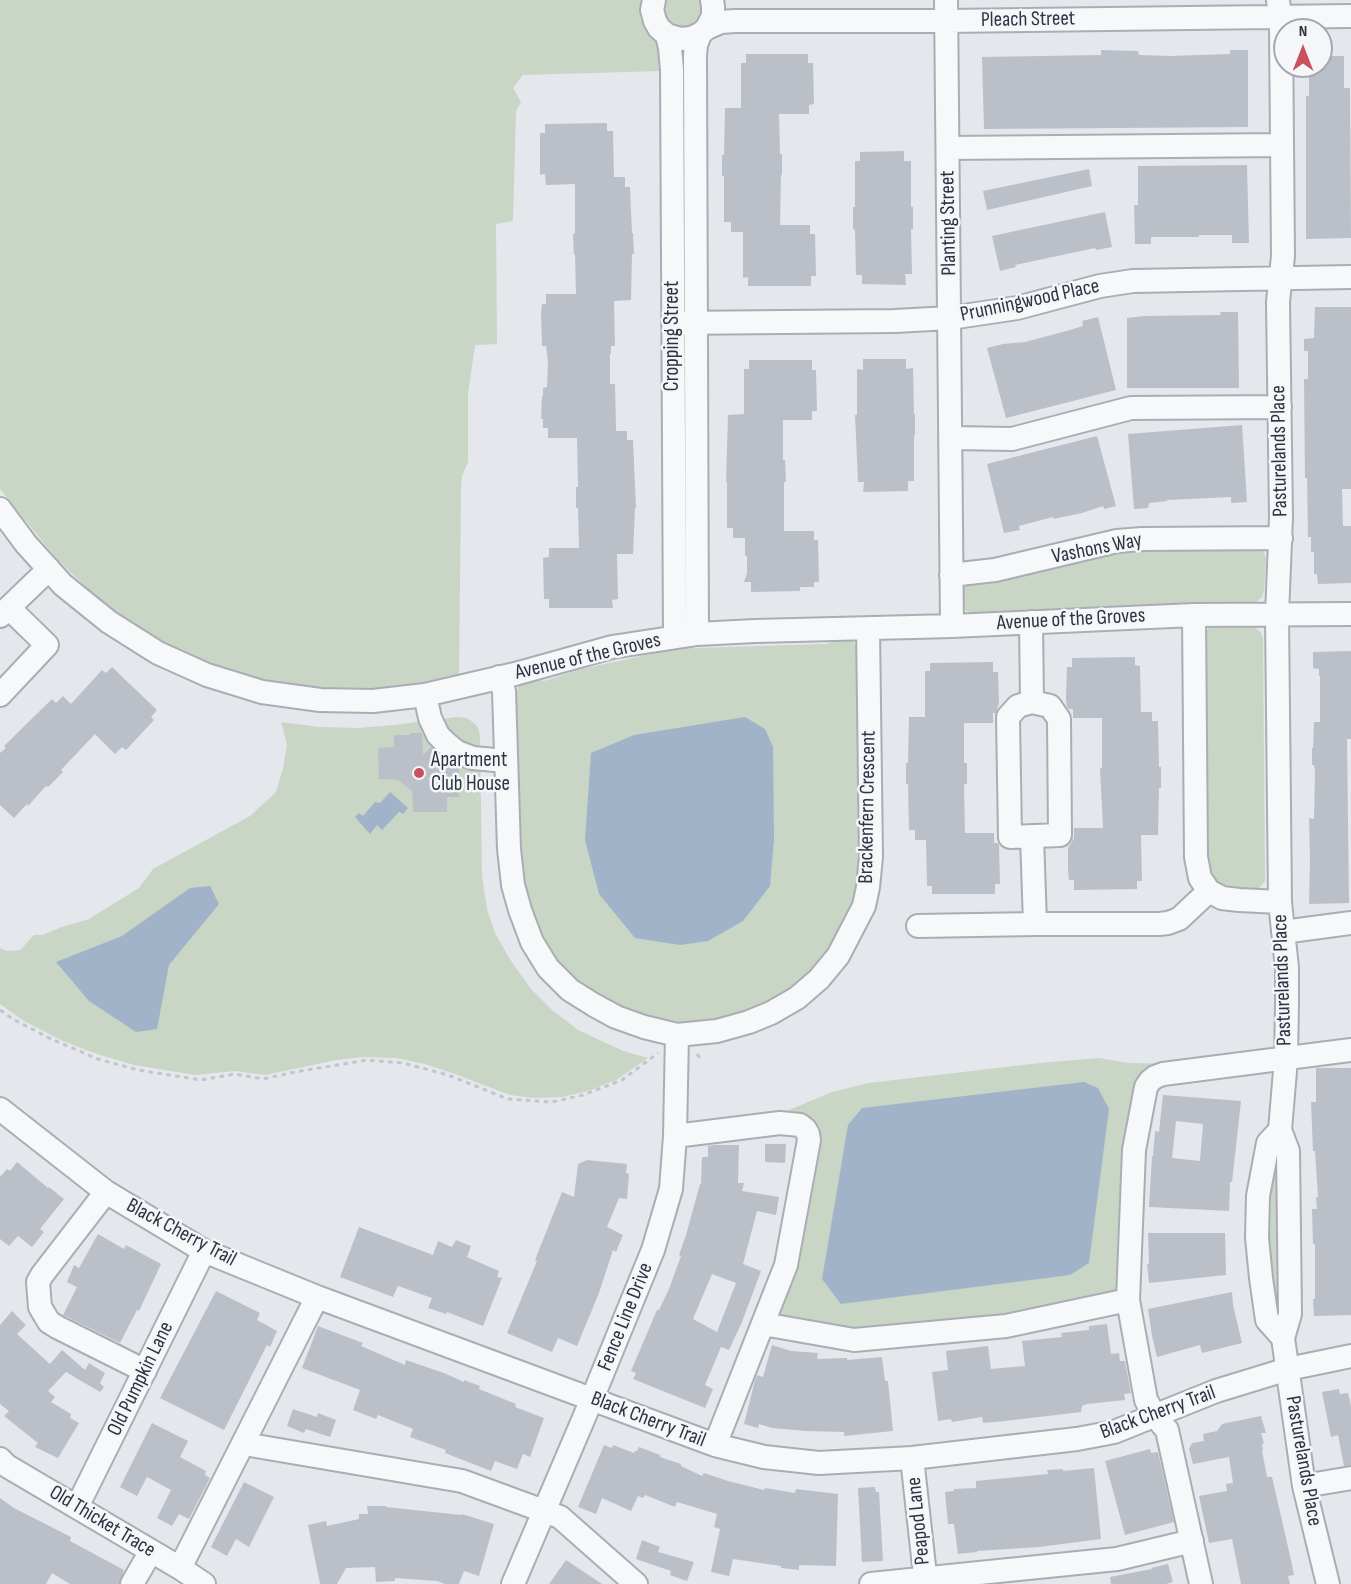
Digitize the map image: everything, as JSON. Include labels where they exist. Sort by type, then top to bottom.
[{"type":"street","points":[[654,0],[652,10],[655,21],[667,36]]},
{"type":"street","name":"Cropping Street","points":[[686,635],[696,323],[695,56],[696,45],[713,16],[712,0]]},
{"type":"street","name":"Pleach Street","points":[[667,36],[680,39],[692,38],[721,22],[946,10],[1279,9],[1351,16]]},
{"type":"street","name":"Pasturelands Place","points":[[1279,9],[1283,256],[1278,302],[1281,538],[1277,615],[1280,902],[1287,968],[1286,1059],[1280,1130],[1288,1151],[1290,1314],[1283,1338],[1304,1486],[1329,1584]]},
{"type":"street","name":"Planting Street","points":[[946,10],[952,626]]},
{"type":"street","name":"Cropping Street","points":[[667,36],[672,70],[673,323],[686,635]]},
{"type":"street","points":[[948,148],[1282,145]]},
{"type":"street","name":"Prunningwood Place","points":[[673,323],[895,321],[950,318],[1017,308],[1100,286],[1133,281],[1351,277]]},
{"type":"street","points":[[951,438],[1012,439],[1131,408],[1280,407]]},
{"type":"street","name":"Avenue of the Groves","points":[[0,509],[26,544],[63,585],[109,622],[158,653],[207,675],[262,692],[320,700],[373,701],[425,695],[612,647],[686,635],[1194,615],[1351,614]]},
{"type":"street","name":"Vashons Way","points":[[951,575],[995,570],[1117,541],[1281,538]]},
{"type":"street","points":[[0,695],[47,645],[4,612],[50,569]]},
{"type":"street","points":[[918,926],[1168,923],[1179,919],[1209,891],[1200,878],[1196,857],[1194,615]]},
{"type":"street","points":[[1031,622],[1032,702]]},
{"type":"street","name":"Brackenfern Crescent","points":[[499,677],[504,691],[509,849],[513,885],[532,942],[548,968],[570,990],[616,1017],[677,1042],[749,1022],[797,998],[819,979],[838,956],[864,906],[871,857],[868,629]]},
{"type":"street","points":[[425,695],[430,718],[438,735],[457,752],[473,758],[506,761]]},
{"type":"street","points":[[1032,702],[1050,706],[1059,719],[1060,835],[1010,837],[1008,717],[1018,706],[1032,702]]},
{"type":"street","points":[[1032,836],[1035,924]]},
{"type":"street","name":"Pasturelands Place","points":[[1209,891],[1222,898],[1280,902]]},
{"type":"street","points":[[1283,932],[1351,923]]},
{"type":"street","name":"Fence Line Drive","points":[[513,1584],[653,1250],[670,1189],[675,1136],[677,1042]]},
{"type":"street","points":[[1201,1584],[1167,1430],[1155,1416],[1146,1400],[1128,1300],[1134,1150],[1146,1088],[1150,1081],[1163,1074],[1351,1050]]},
{"type":"street","name":"Black Cherry Trail","points":[[4,1119],[106,1192],[204,1251],[317,1297],[715,1446],[764,1457],[819,1463],[912,1458],[1077,1439],[1114,1432],[1216,1391],[1288,1369],[1351,1356]]},
{"type":"street","points":[[675,1136],[780,1123],[800,1125],[805,1129],[809,1140],[786,1265],[715,1446]]},
{"type":"street","name":"Pasturelands Place","points":[[1280,1130],[1268,1143],[1258,1196],[1257,1238],[1267,1320],[1283,1338]]},
{"type":"street","points":[[106,1192],[42,1275],[38,1282],[40,1307],[49,1322],[57,1327],[145,1371]]},
{"type":"street","name":"Old Pumpkin Lane","points":[[77,1507],[204,1251]]},
{"type":"street","points":[[180,1568],[317,1297]]},
{"type":"street","points":[[763,1324],[854,1340],[1006,1326],[1128,1300]]},
{"type":"street","points":[[244,1444],[462,1481],[560,1517],[636,1584]]},
{"type":"street","name":"Peapod Lane","points":[[912,1458],[925,1581]]},
{"type":"street","name":"Old Thicket Trace","points":[[2,1467],[77,1507],[204,1584]]},
{"type":"street","points":[[1304,1486],[1351,1478]]},
{"type":"street","points":[[871,1584],[925,1581],[1116,1559],[1192,1541]]},
{"type":"street","points":[[132,1584],[151,1551]]},
{"type":"path","points":[[0,1010],[51,1039],[98,1059],[138,1070],[201,1080],[235,1074],[263,1079],[367,1060],[403,1063],[448,1075],[508,1100],[552,1102],[584,1095],[622,1080],[664,1048],[677,1042],[693,1049],[702,1060]]},
{"type":"green space","points":[[0,0],[642,0],[640,18],[659,47],[661,71],[523,75],[513,88],[521,102],[516,111],[513,221],[496,224],[497,344],[475,345],[468,394],[468,462],[461,485],[459,674],[408,686],[357,690],[309,687],[262,679],[192,657],[139,628],[95,596],[56,558],[0,489]]},
{"type":"green space","points":[[657,0],[701,0],[703,5],[701,17],[694,27],[668,30]]},
{"type":"green space","points":[[1258,544],[1266,558],[1264,591],[1262,597],[1251,605],[975,616],[966,611],[962,605],[962,588],[965,583],[1099,549]]},
{"type":"green space","points":[[1247,624],[1254,626],[1263,639],[1265,881],[1256,892],[1224,893],[1204,870],[1204,636],[1214,625]]},
{"type":"green space","points":[[835,640],[849,640],[854,643],[859,652],[862,855],[858,893],[851,913],[827,957],[804,980],[772,1002],[728,1019],[682,1025],[633,1014],[578,984],[556,961],[537,933],[518,865],[515,697],[519,685],[528,678],[544,681],[582,669],[651,654],[660,647],[827,644]]},
{"type":"green space","points":[[457,717],[467,718],[474,723],[480,736],[482,876],[487,909],[495,933],[531,989],[552,1010],[578,1030],[623,1051],[648,1058],[616,1080],[588,1091],[562,1097],[534,1098],[510,1095],[425,1064],[396,1058],[364,1057],[336,1060],[265,1075],[235,1071],[195,1075],[134,1065],[97,1054],[63,1041],[24,1021],[0,1004],[0,948],[6,951],[20,950],[34,935],[43,935],[89,919],[139,888],[153,869],[250,816],[276,792],[287,745],[281,722],[319,727],[358,728]]},
{"type":"green space","points":[[1099,1058],[1128,1063],[1176,1064],[1148,1069],[1137,1081],[1118,1288],[1115,1293],[1005,1320],[865,1333],[782,1316],[778,1308],[816,1146],[777,1115],[832,1092],[869,1083]]},
{"type":"green space","points":[[1277,1156],[1278,1314],[1275,1316],[1264,1217]]},
{"type":"water","points":[[745,717],[765,729],[773,747],[774,840],[770,886],[743,921],[708,941],[680,945],[635,938],[599,894],[585,840],[591,753],[634,735]]},
{"type":"water","points":[[390,792],[408,808],[403,814],[399,812],[382,830],[377,825],[370,834],[355,817],[359,813],[363,816],[375,802],[380,803]]},
{"type":"water","points":[[210,886],[219,904],[169,965],[157,1029],[136,1032],[89,1001],[56,962],[122,936],[190,888]]},
{"type":"water","points":[[1084,1082],[1098,1088],[1109,1109],[1089,1263],[1070,1275],[841,1304],[822,1279],[848,1125],[862,1108]]},
{"type":"building","points":[[1101,50],[1138,51],[1139,55],[1170,56],[1230,54],[1230,50],[1248,50],[1248,127],[984,129],[982,57],[1101,55]]},
{"type":"building","points":[[746,54],[808,54],[808,63],[813,63],[814,104],[809,105],[809,114],[779,114],[780,154],[782,154],[780,225],[810,225],[810,234],[815,234],[816,276],[811,276],[811,286],[748,286],[748,277],[743,278],[743,232],[731,232],[731,222],[724,222],[722,155],[724,155],[725,108],[741,108],[741,63],[746,63]]},
{"type":"building","points":[[1333,56],[1344,56],[1344,88],[1350,88],[1351,238],[1306,239],[1306,96],[1309,96],[1309,78],[1333,78]]},
{"type":"building","points":[[607,123],[607,131],[613,131],[614,177],[625,177],[625,187],[630,187],[633,233],[631,300],[614,301],[615,346],[611,346],[610,384],[615,384],[616,431],[627,431],[627,440],[633,440],[636,508],[633,554],[617,554],[618,599],[612,600],[613,608],[549,608],[549,599],[544,599],[543,558],[549,557],[549,548],[579,548],[578,508],[576,508],[577,438],[548,438],[548,428],[543,428],[543,419],[541,419],[543,388],[547,387],[548,362],[546,346],[542,346],[542,304],[546,304],[546,294],[576,294],[573,234],[575,233],[575,184],[546,185],[545,174],[540,175],[540,133],[545,133],[545,124]]},
{"type":"building","points":[[904,151],[904,161],[911,161],[912,274],[905,274],[906,285],[862,284],[862,275],[856,275],[855,230],[853,229],[855,161],[860,161],[860,152]]},
{"type":"building","points":[[1247,165],[1249,243],[1232,243],[1232,235],[1199,235],[1199,237],[1151,237],[1151,244],[1135,244],[1134,205],[1138,205],[1138,166]]},
{"type":"building","points":[[1089,169],[1092,186],[987,210],[983,191]]},
{"type":"building","points":[[1105,212],[1112,247],[1096,250],[1095,248],[1015,265],[1016,267],[1000,271],[992,236]]},
{"type":"building","points":[[1315,307],[1351,307],[1351,489],[1342,489],[1343,526],[1351,526],[1351,583],[1318,584],[1317,574],[1314,574],[1311,537],[1308,537],[1304,379],[1308,379],[1308,351],[1304,351],[1304,339],[1314,338]]},
{"type":"building","points":[[1220,312],[1238,312],[1239,388],[1127,388],[1127,318],[1221,315]]},
{"type":"building","points":[[1098,317],[1116,390],[1006,418],[987,348],[1025,342],[1070,330],[1083,326],[1082,321]]},
{"type":"building","points":[[863,359],[906,359],[906,369],[913,368],[914,481],[908,481],[908,491],[863,492],[864,482],[858,482],[855,415],[857,415],[857,369],[863,370]]},
{"type":"building","points":[[749,360],[812,360],[812,370],[816,370],[817,411],[812,411],[812,420],[783,420],[783,460],[785,460],[786,482],[784,482],[784,531],[814,531],[814,540],[818,540],[819,582],[814,582],[814,587],[800,587],[800,591],[751,592],[751,582],[744,582],[747,573],[745,538],[733,538],[733,528],[727,528],[728,415],[744,414],[744,369],[749,369]]},
{"type":"building","points":[[1242,425],[1247,502],[1231,503],[1231,497],[1167,500],[1149,503],[1148,508],[1134,509],[1128,434]]},
{"type":"building","points":[[1097,436],[1116,506],[1104,509],[1103,506],[1082,513],[1053,519],[1053,517],[1019,526],[1020,530],[1004,533],[987,464]]},
{"type":"building","points":[[1351,651],[1351,739],[1347,739],[1349,903],[1309,904],[1309,818],[1314,819],[1315,771],[1312,765],[1312,748],[1314,722],[1320,722],[1320,676],[1319,669],[1313,668],[1313,652]]},
{"type":"building","points":[[1135,657],[1135,665],[1140,666],[1141,712],[1152,712],[1152,721],[1158,721],[1161,788],[1159,788],[1158,835],[1141,835],[1142,881],[1137,881],[1137,889],[1074,890],[1074,880],[1069,880],[1068,848],[1074,838],[1074,828],[1103,828],[1100,768],[1102,768],[1102,718],[1073,718],[1073,709],[1067,707],[1066,699],[1067,667],[1072,667],[1072,658]]},
{"type":"building","points":[[993,662],[993,672],[998,672],[999,703],[996,713],[993,713],[993,723],[964,723],[964,763],[967,763],[967,784],[964,784],[965,833],[994,833],[994,843],[999,845],[1000,884],[995,884],[995,894],[932,894],[932,886],[927,886],[926,840],[915,840],[915,830],[909,830],[906,763],[908,763],[909,717],[925,717],[925,671],[930,671],[930,663]]},
{"type":"building","points":[[112,667],[157,710],[151,717],[154,720],[126,750],[122,747],[115,754],[95,734],[61,770],[63,772],[14,818],[0,805],[0,753],[6,748],[4,746],[52,699],[56,703],[63,696],[71,704],[102,670],[106,673]]},
{"type":"building","name":"Apartment Club House","points":[[410,733],[422,733],[423,755],[431,747],[443,758],[433,768],[459,767],[459,797],[447,797],[447,812],[413,812],[412,791],[398,780],[379,779],[378,748],[394,747],[394,735],[410,735]]},
{"type":"building","points":[[1316,1068],[1351,1068],[1351,1315],[1314,1316],[1315,1244],[1313,1244],[1312,1209],[1317,1209],[1316,1197],[1318,1197],[1311,1102],[1316,1102]]},
{"type":"building","points":[[1163,1095],[1241,1101],[1232,1182],[1230,1182],[1229,1211],[1149,1207],[1155,1131],[1159,1132]],"holes":[[[1176,1121],[1203,1124],[1200,1161],[1172,1158]]]},
{"type":"building","points":[[765,1144],[786,1144],[785,1163],[765,1162]]},
{"type":"building","points":[[739,1145],[738,1183],[744,1183],[742,1191],[779,1197],[776,1215],[757,1211],[743,1264],[761,1271],[729,1350],[721,1347],[705,1385],[713,1389],[705,1408],[633,1379],[636,1373],[631,1371],[657,1310],[669,1289],[681,1256],[679,1255],[701,1184],[702,1157],[708,1157],[708,1146]],"holes":[[[712,1274],[736,1283],[717,1332],[693,1319]]]},
{"type":"building","points":[[587,1160],[627,1164],[626,1173],[629,1174],[627,1199],[619,1198],[607,1227],[623,1235],[616,1252],[613,1250],[599,1293],[577,1346],[558,1338],[552,1352],[507,1333],[562,1192],[574,1197],[578,1164]]},
{"type":"building","points":[[17,1162],[64,1199],[40,1229],[44,1232],[32,1247],[18,1236],[9,1246],[0,1239],[0,1177],[7,1169],[10,1171]]},
{"type":"building","points":[[359,1227],[433,1255],[438,1241],[452,1247],[456,1240],[471,1246],[467,1257],[499,1271],[497,1277],[502,1278],[483,1326],[447,1312],[446,1314],[428,1308],[432,1298],[398,1286],[393,1297],[340,1277]]},
{"type":"building","points":[[1148,1233],[1225,1233],[1226,1275],[1149,1283]]},
{"type":"building","points":[[98,1234],[124,1249],[126,1245],[161,1264],[139,1311],[137,1310],[120,1343],[63,1315],[77,1287],[67,1282],[74,1265],[79,1268]]},
{"type":"building","points":[[216,1291],[260,1313],[257,1320],[277,1331],[270,1347],[267,1345],[224,1430],[160,1398]]},
{"type":"building","points":[[1232,1292],[1242,1343],[1202,1353],[1200,1345],[1157,1357],[1148,1309]]},
{"type":"building","points":[[12,1311],[26,1325],[17,1334],[50,1364],[62,1350],[85,1370],[89,1363],[105,1373],[100,1383],[104,1387],[100,1392],[66,1372],[48,1391],[55,1397],[51,1402],[71,1414],[70,1418],[79,1423],[58,1458],[35,1447],[38,1443],[4,1416],[9,1411],[0,1404],[0,1325]]},
{"type":"building","points":[[1107,1324],[1111,1354],[1119,1353],[1120,1361],[1125,1361],[1131,1393],[1124,1394],[1125,1400],[1087,1404],[1082,1406],[1081,1412],[1005,1421],[983,1423],[982,1417],[952,1422],[951,1419],[938,1421],[932,1372],[948,1370],[946,1351],[988,1346],[991,1369],[1025,1366],[1022,1341],[1062,1337],[1061,1333],[1089,1330],[1089,1326]]},
{"type":"building","points":[[318,1326],[363,1343],[361,1346],[405,1365],[406,1360],[480,1386],[479,1389],[516,1404],[515,1407],[544,1418],[530,1457],[523,1454],[517,1469],[495,1461],[491,1471],[445,1453],[446,1450],[410,1437],[413,1429],[378,1415],[376,1419],[353,1410],[360,1390],[302,1368]]},
{"type":"building","points":[[772,1345],[791,1351],[818,1353],[817,1359],[847,1358],[847,1360],[882,1357],[885,1381],[888,1381],[893,1431],[844,1436],[844,1432],[772,1428],[759,1424],[758,1428],[744,1424],[755,1380],[757,1375],[763,1377]]},
{"type":"building","points":[[1339,1389],[1340,1394],[1348,1393],[1351,1406],[1351,1465],[1344,1466],[1338,1435],[1331,1437],[1322,1392]]},
{"type":"building","points":[[293,1409],[317,1417],[318,1413],[336,1420],[330,1437],[306,1429],[304,1433],[287,1426]]},
{"type":"building","points":[[1261,1416],[1266,1433],[1261,1433],[1267,1477],[1272,1477],[1294,1575],[1288,1576],[1290,1584],[1241,1584],[1232,1539],[1209,1543],[1199,1496],[1227,1491],[1226,1484],[1233,1483],[1229,1457],[1193,1464],[1189,1449],[1192,1443],[1204,1441],[1203,1434],[1217,1431],[1222,1424]]},
{"type":"building","points":[[152,1423],[188,1441],[180,1457],[206,1471],[205,1475],[210,1478],[189,1519],[179,1514],[172,1526],[157,1518],[171,1490],[147,1477],[137,1496],[120,1487]]},
{"type":"building","points":[[604,1445],[612,1448],[613,1445],[634,1453],[639,1447],[681,1464],[702,1476],[704,1473],[764,1490],[765,1488],[795,1493],[796,1489],[838,1494],[836,1566],[799,1565],[799,1570],[733,1559],[729,1576],[711,1572],[720,1529],[714,1527],[717,1514],[677,1502],[675,1507],[645,1495],[643,1498],[638,1496],[631,1511],[602,1498],[596,1514],[578,1507]]},
{"type":"building","points":[[1150,1449],[1151,1453],[1158,1452],[1174,1522],[1125,1535],[1105,1461]]},
{"type":"building","points":[[1094,1468],[1101,1539],[958,1554],[954,1524],[948,1524],[945,1492],[954,1491],[954,1489],[976,1488],[976,1481],[1048,1474],[1047,1470]]},
{"type":"building","points":[[244,1482],[274,1497],[249,1547],[236,1539],[227,1556],[211,1547]]},
{"type":"building","points":[[875,1487],[876,1492],[879,1492],[883,1561],[862,1562],[858,1488]]},
{"type":"building","points":[[0,1498],[14,1508],[71,1537],[70,1541],[124,1570],[119,1584],[70,1584],[52,1573],[46,1584],[0,1584]]},
{"type":"building","points":[[367,1506],[462,1514],[494,1524],[479,1576],[464,1571],[459,1584],[395,1578],[395,1581],[376,1582],[375,1567],[346,1568],[337,1584],[320,1584],[308,1525],[326,1521],[327,1526],[359,1519],[359,1514],[368,1514]]},
{"type":"building","points":[[642,1540],[660,1547],[658,1552],[694,1562],[687,1581],[670,1575],[671,1571],[636,1559]]},
{"type":"building","points":[[566,1560],[602,1584],[549,1584]]},
{"type":"building","points":[[1168,1564],[1173,1582],[1111,1584],[1110,1577]]},
{"type":"place","name":"Apartment Club House","points":[[419,773]]}]
